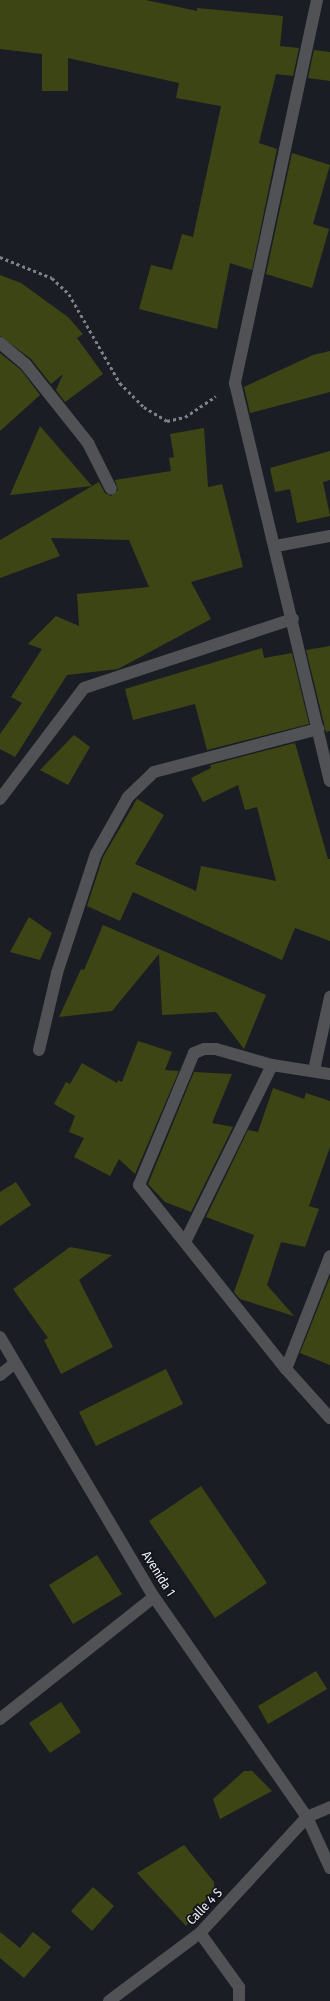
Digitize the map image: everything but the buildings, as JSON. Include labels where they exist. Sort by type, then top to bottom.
[{"type":"street","points":[[316,0],[235,383],[276,546],[330,781]]},
{"type":"street","points":[[0,343],[26,365],[88,443],[111,489]]},
{"type":"street","points":[[276,546],[330,536]]},
{"type":"street","points":[[0,799],[84,688],[293,619]]},
{"type":"street","points":[[39,1050],[57,973],[96,854],[128,797],[154,772],[318,729]]},
{"type":"street","points":[[314,1070],[330,997]]},
{"type":"street","points":[[330,1074],[314,1070],[272,1065],[216,1050],[204,1049],[194,1053],[139,1185],[286,1369],[330,1418]]},
{"type":"street","points":[[185,1242],[272,1065]]},
{"type":"street","points":[[286,1369],[330,1256]]},
{"type":"street","name":"Avenida 1","points":[[0,1337],[154,1597],[307,1817],[330,1868]]},
{"type":"street","points":[[0,1375],[15,1363]]},
{"type":"street","points":[[0,1720],[154,1597]]},
{"type":"street","points":[[307,1817],[330,1807]]},
{"type":"street","name":"Calle 4 S","points":[[109,2001],[200,1933],[307,1817]]},
{"type":"street","points":[[200,1933],[239,1987],[239,2001]]},
{"type":"path","points":[[0,256],[52,278],[69,294],[120,383],[144,407],[167,421],[185,417],[235,383]]}]
